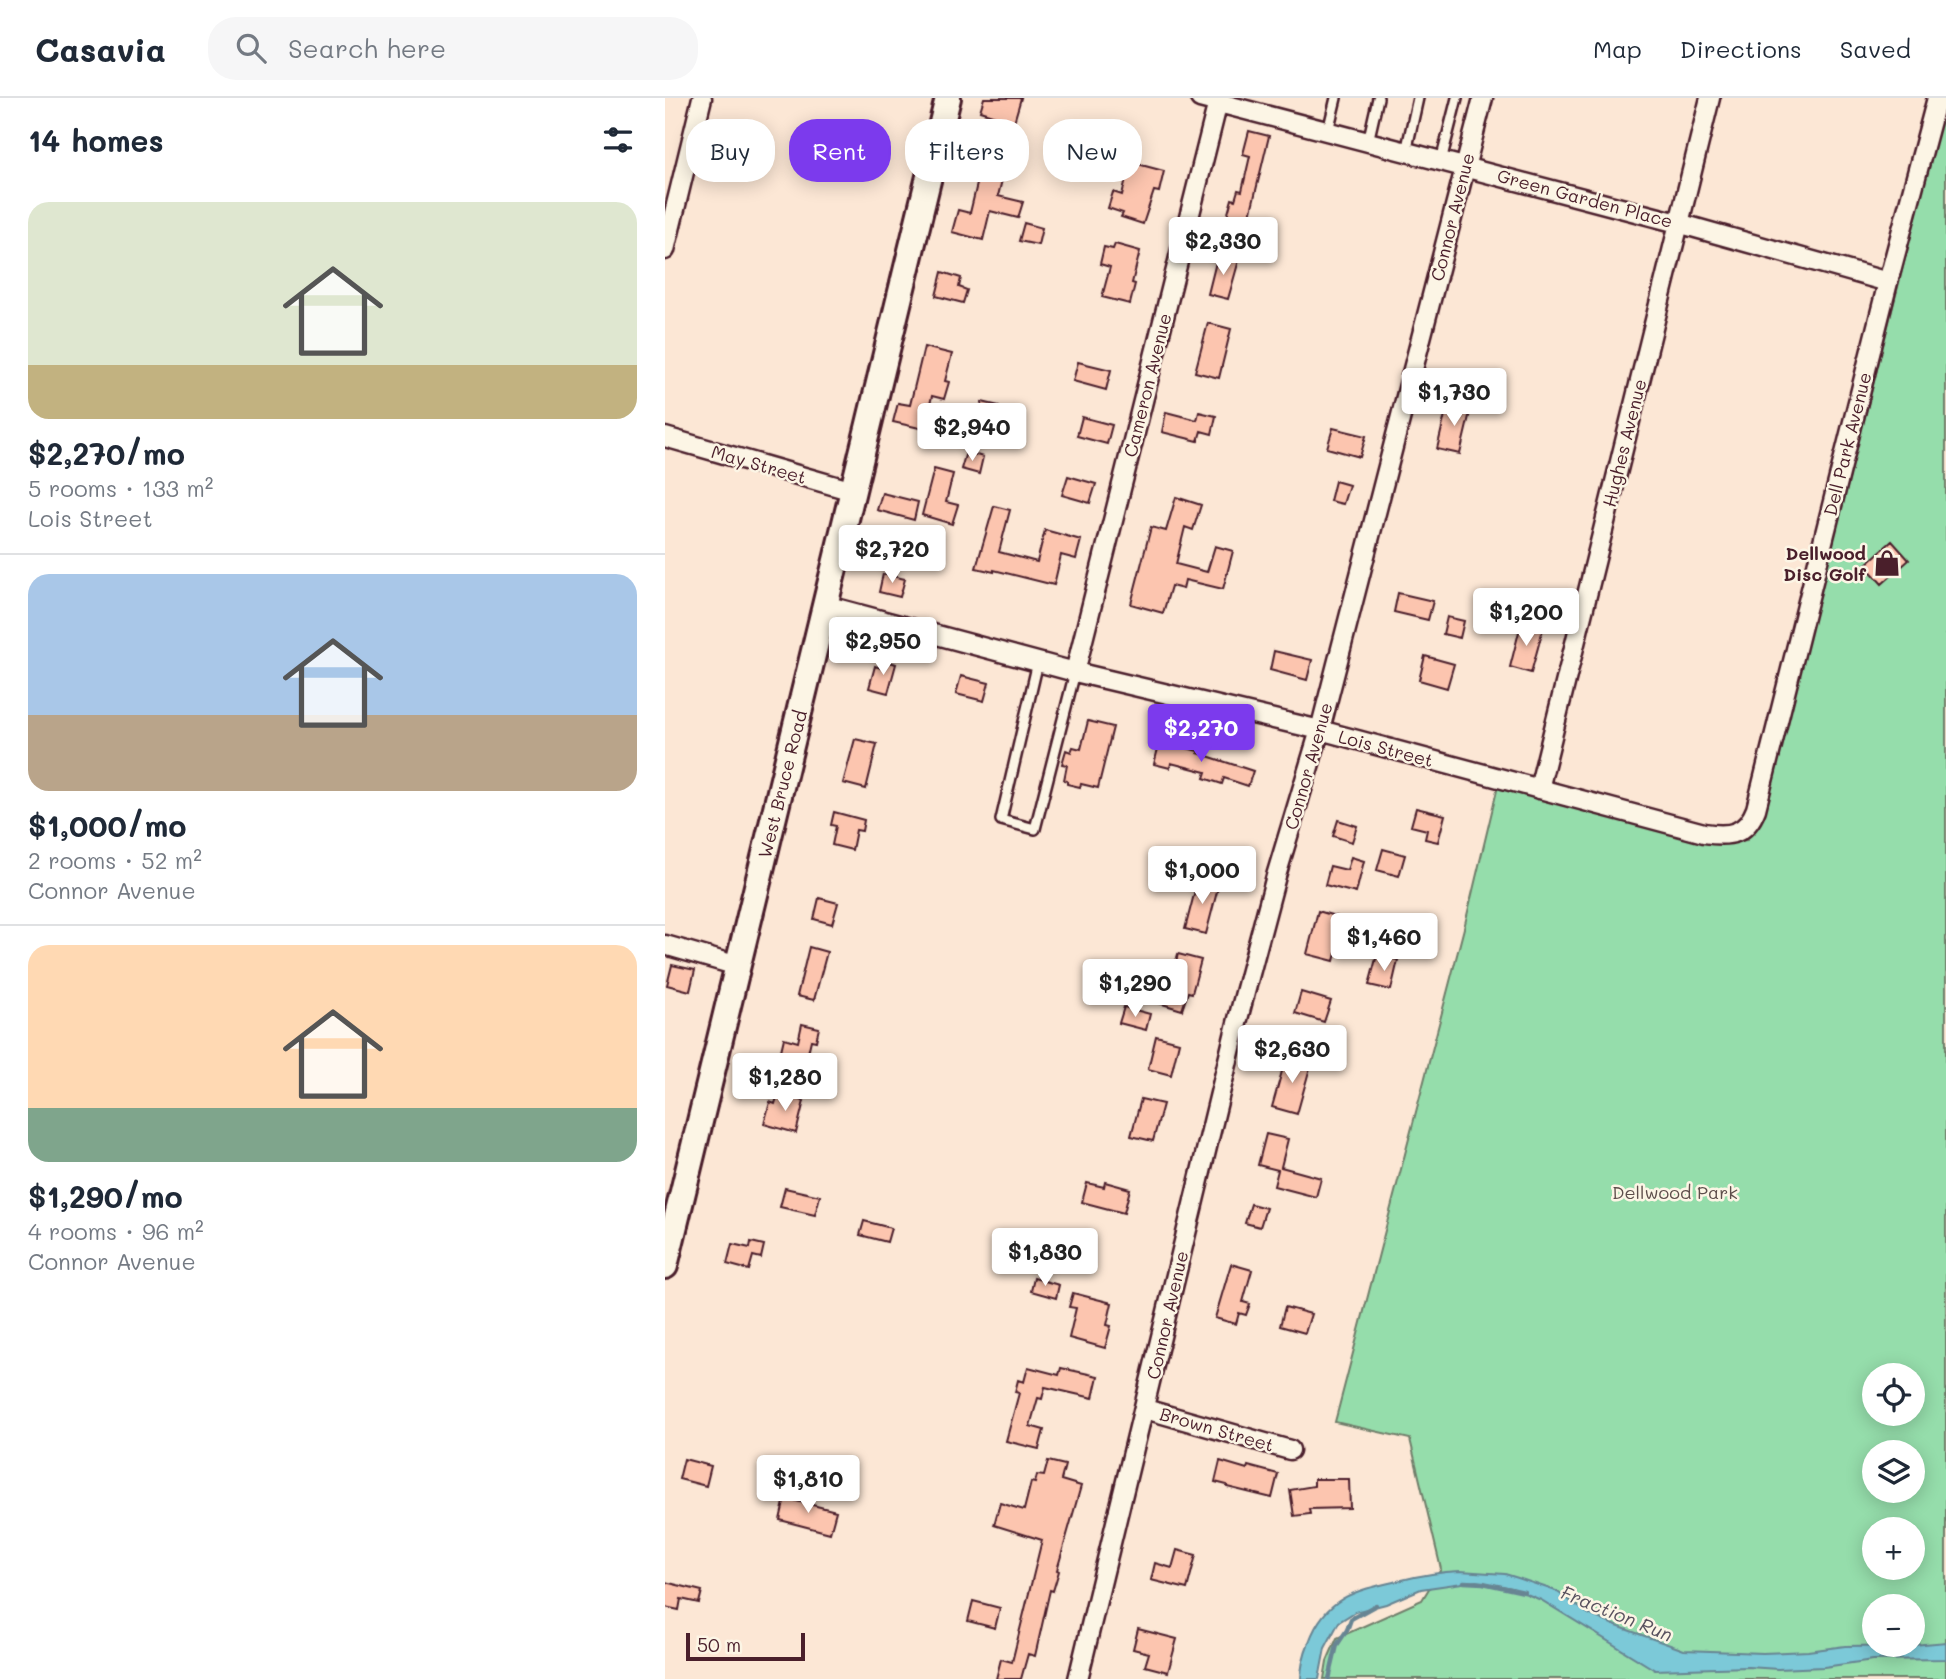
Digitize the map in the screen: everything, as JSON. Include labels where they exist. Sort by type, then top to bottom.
[{"type":"street","points":[[665,250],[702,98]]},
{"type":"street","name":"West Bruce Road","points":[[667,1251],[948,98]]},
{"type":"street","name":"Green Garden Place","points":[[1200,98],[1218,100],[1678,223],[1888,282]]},
{"type":"street","name":"Connor Avenue","points":[[1077,1679],[1238,1019],[1276,876],[1320,730],[1483,98]]},
{"type":"street","name":"Hughes Avenue","points":[[1539,789],[1710,98]]},
{"type":"street","name":"Dell Park Avenue","points":[[1743,829],[1751,821],[1756,808],[1937,98]]},
{"type":"street","name":"Cameron Avenue","points":[[1075,671],[1218,100]]},
{"type":"street","name":"May Street","points":[[665,437],[853,491]]},
{"type":"street","name":"Lois Street","points":[[825,605],[1038,662],[1320,730],[1704,833],[1731,834],[1743,829]]},
{"type":"street","points":[[665,945],[738,966]]},
{"type":"street","name":"Brown Street","points":[[1145,1409],[1290,1450]]},
{"type":"lane","points":[[1328,131],[1336,98]]},
{"type":"lane","points":[[1368,142],[1378,98]]},
{"type":"lane","points":[[1406,152],[1418,98]]},
{"type":"lane","points":[[1441,161],[1457,98]]},
{"type":"lane","points":[[1038,662],[1001,820],[1035,829],[1075,671]]},
{"type":"green space","name":"Dellwood Park","points":[[1946,98],[1946,1679],[1324,1679],[1327,1661],[1337,1638],[1422,1600],[1441,1569],[1410,1439],[1335,1422],[1464,928],[1498,786],[1711,843],[1747,840],[1763,817]]},
{"type":"water","points":[[1445,1572],[1505,1574],[1556,1591],[1589,1614],[1614,1625],[1684,1650],[1763,1653],[1862,1646],[1862,1657],[1925,1657],[1925,1644],[1946,1642],[1946,1659],[1873,1660],[1824,1667],[1778,1669],[1748,1667],[1655,1670],[1541,1600],[1512,1588],[1476,1581],[1421,1589],[1386,1604],[1355,1612],[1339,1622],[1325,1648],[1319,1679],[1301,1679],[1303,1660],[1316,1626],[1334,1604],[1371,1587]]},
{"type":"building","points":[[984,98],[1021,98],[1015,119],[1005,119],[980,111]]},
{"type":"building","points":[[1249,131],[1269,136],[1245,236],[1223,231],[1232,199],[1235,200],[1238,190],[1242,191],[1250,156],[1243,154]]},
{"type":"building","points":[[1142,165],[1164,171],[1159,192],[1154,191],[1143,224],[1121,217],[1123,213],[1108,208],[1113,192],[1122,195],[1125,182],[1142,182]]},
{"type":"building","points":[[977,182],[1002,182],[998,196],[1023,202],[1018,218],[990,211],[983,240],[952,232],[958,210],[970,213]]},
{"type":"building","points":[[1024,223],[1042,228],[1038,245],[1019,241]]},
{"type":"building","points":[[1115,244],[1140,251],[1130,304],[1102,297],[1110,267],[1100,264],[1104,247],[1113,249]]},
{"type":"building","points":[[1218,254],[1239,260],[1228,299],[1208,294]]},
{"type":"building","points":[[942,272],[961,278],[959,287],[967,290],[963,303],[936,296]]},
{"type":"building","points":[[1208,323],[1231,329],[1219,378],[1195,372]]},
{"type":"building","points":[[924,347],[952,354],[945,381],[949,382],[944,399],[932,396],[924,429],[893,422],[898,403],[910,405]]},
{"type":"building","points":[[1078,362],[1111,370],[1106,390],[1073,381]]},
{"type":"building","points":[[982,402],[999,406],[995,422],[978,417]]},
{"type":"building","points":[[1448,402],[1471,408],[1460,454],[1437,449]]},
{"type":"building","points":[[1166,412],[1197,420],[1199,412],[1216,416],[1212,434],[1201,431],[1198,441],[1162,432]]},
{"type":"building","points":[[1082,417],[1112,425],[1107,444],[1077,436]]},
{"type":"building","points":[[1333,428],[1366,436],[1360,457],[1327,448]]},
{"type":"building","points":[[966,452],[983,457],[979,474],[961,469]]},
{"type":"building","points":[[934,469],[953,474],[946,502],[958,505],[952,524],[922,515]]},
{"type":"building","points":[[1068,476],[1096,484],[1090,503],[1062,495]]},
{"type":"building","points":[[1335,481],[1349,485],[1343,504],[1330,501]]},
{"type":"building","points":[[882,493],[918,502],[914,520],[877,510]]},
{"type":"building","points":[[1176,497],[1201,505],[1193,530],[1185,527],[1176,564],[1207,572],[1215,546],[1233,551],[1223,589],[1185,580],[1183,589],[1171,586],[1163,613],[1131,604],[1151,527],[1166,531]]},
{"type":"building","points":[[994,506],[1010,510],[999,552],[1037,562],[1045,530],[1081,540],[1076,559],[1061,555],[1054,585],[976,568]]},
{"type":"building","name":"Dellwood Disc Golf","points":[[1892,541],[1909,560],[1882,584],[1865,565]]},
{"type":"building","points":[[883,574],[905,579],[900,597],[879,592]]},
{"type":"building","points":[[1398,593],[1433,601],[1428,620],[1394,612]]},
{"type":"building","points":[[1447,617],[1464,621],[1460,638],[1443,634]]},
{"type":"building","points":[[1521,624],[1543,629],[1531,673],[1510,667]]},
{"type":"building","points":[[1274,651],[1312,660],[1307,680],[1270,670]]},
{"type":"building","points":[[1425,656],[1454,664],[1447,688],[1419,680]]},
{"type":"building","points":[[884,660],[896,664],[888,693],[869,688],[875,666],[881,668]]},
{"type":"building","points":[[961,676],[989,683],[984,701],[956,694]]},
{"type":"building","points":[[1088,721],[1113,727],[1098,788],[1067,784],[1064,780],[1067,765],[1062,764],[1066,750],[1071,752],[1073,747],[1081,749]]},
{"type":"building","points":[[855,739],[877,744],[866,789],[843,783]]},
{"type":"building","points":[[1160,741],[1198,751],[1253,771],[1248,786],[1224,778],[1222,784],[1204,778],[1206,772],[1171,763],[1170,768],[1154,764]]},
{"type":"building","points":[[1416,808],[1445,815],[1438,842],[1425,839],[1427,830],[1411,826]]},
{"type":"building","points":[[834,812],[864,820],[862,831],[856,830],[852,850],[832,845],[836,826],[831,825]]},
{"type":"building","points":[[1338,820],[1357,826],[1352,842],[1333,836]]},
{"type":"building","points":[[1383,849],[1405,855],[1399,876],[1377,870]]},
{"type":"building","points":[[1351,857],[1364,861],[1356,893],[1325,885],[1330,866],[1347,870]]},
{"type":"building","points":[[1198,879],[1219,884],[1206,934],[1185,929]]},
{"type":"building","points":[[819,898],[838,903],[832,924],[814,919]]},
{"type":"building","points":[[1318,911],[1345,919],[1341,933],[1349,935],[1346,948],[1338,946],[1334,961],[1307,954]]},
{"type":"building","points":[[809,947],[827,952],[814,1000],[797,996]]},
{"type":"building","points":[[1178,954],[1201,960],[1192,993],[1188,992],[1182,1010],[1159,1003],[1163,988],[1168,990]]},
{"type":"building","points":[[1377,955],[1398,960],[1391,990],[1369,985]]},
{"type":"building","points":[[672,965],[695,970],[690,991],[667,985]]},
{"type":"building","points":[[1301,992],[1331,1001],[1324,1022],[1295,1013]]},
{"type":"building","points":[[1124,1007],[1150,1014],[1146,1030],[1119,1023]]},
{"type":"building","points":[[802,1024],[819,1028],[816,1041],[811,1040],[808,1053],[801,1052],[798,1064],[779,1059],[784,1038],[798,1042]]},
{"type":"building","points":[[1156,1036],[1179,1042],[1171,1075],[1148,1069]]},
{"type":"building","points":[[1286,1057],[1311,1064],[1297,1114],[1272,1107]]},
{"type":"building","points":[[778,1094],[804,1101],[796,1133],[764,1124],[770,1102],[775,1104]]},
{"type":"building","points":[[1141,1099],[1163,1104],[1153,1141],[1131,1136]]},
{"type":"building","points":[[1266,1134],[1288,1139],[1281,1167],[1321,1178],[1316,1197],[1274,1186],[1278,1170],[1258,1165]]},
{"type":"building","points":[[1105,1182],[1130,1189],[1124,1213],[1082,1202],[1087,1183],[1104,1187]]},
{"type":"building","points":[[785,1188],[820,1196],[815,1215],[780,1207]]},
{"type":"building","points":[[1251,1204],[1266,1208],[1260,1227],[1245,1223]]},
{"type":"building","points":[[864,1221],[891,1228],[887,1242],[860,1235]]},
{"type":"building","points":[[751,1242],[764,1245],[761,1258],[753,1256],[749,1270],[727,1264],[732,1244],[750,1248]]},
{"type":"building","points":[[1231,1264],[1252,1270],[1243,1302],[1250,1304],[1246,1315],[1239,1313],[1236,1324],[1215,1318]]},
{"type":"building","points":[[1034,1278],[1059,1285],[1056,1298],[1031,1291]]},
{"type":"building","points":[[1073,1293],[1112,1303],[1107,1325],[1111,1326],[1105,1348],[1069,1338],[1076,1308],[1069,1307]]},
{"type":"building","points":[[1285,1307],[1311,1314],[1305,1333],[1280,1326]]},
{"type":"building","points":[[1028,1367],[1059,1375],[1061,1368],[1098,1376],[1093,1398],[1045,1387],[1042,1399],[1038,1398],[1030,1426],[1044,1430],[1039,1449],[1006,1441],[1019,1393],[1015,1392],[1018,1380],[1024,1382]]},
{"type":"building","points":[[684,1459],[711,1466],[706,1486],[679,1479]]},
{"type":"building","points":[[1048,1461],[1065,1465],[1061,1480],[1081,1486],[1057,1570],[1059,1571],[1053,1591],[1050,1590],[1035,1656],[1028,1654],[1021,1679],[996,1679],[1001,1659],[1012,1662],[1042,1540],[994,1525],[1000,1503],[1024,1510],[1031,1482],[1035,1483],[1037,1475],[1044,1476]]},
{"type":"building","points":[[1220,1461],[1278,1474],[1272,1498],[1215,1482]]},
{"type":"building","points":[[1314,1479],[1349,1479],[1350,1508],[1309,1509],[1310,1514],[1294,1516],[1290,1490],[1314,1486]]},
{"type":"building","points":[[785,1498],[836,1511],[830,1533],[780,1520]]},
{"type":"building","points":[[1177,1550],[1196,1555],[1187,1589],[1151,1580],[1155,1563],[1172,1568]]},
{"type":"building","points":[[665,1582],[702,1591],[699,1603],[681,1599],[679,1610],[665,1607]]},
{"type":"building","points":[[973,1601],[1000,1608],[995,1628],[968,1621]]},
{"type":"building","points":[[1138,1629],[1177,1639],[1168,1672],[1145,1666],[1149,1653],[1133,1649]]},
{"type":"waterway","name":"Fraction Run","points":[[1464,1582],[1483,1583],[1524,1592]]},
{"type":"waterway","name":"Fraction Run","points":[[1329,1679],[1337,1645],[1351,1619],[1376,1605]]},
{"type":"place","name":"Dellwood Disc Golf","points":[[1887,563]]}]
